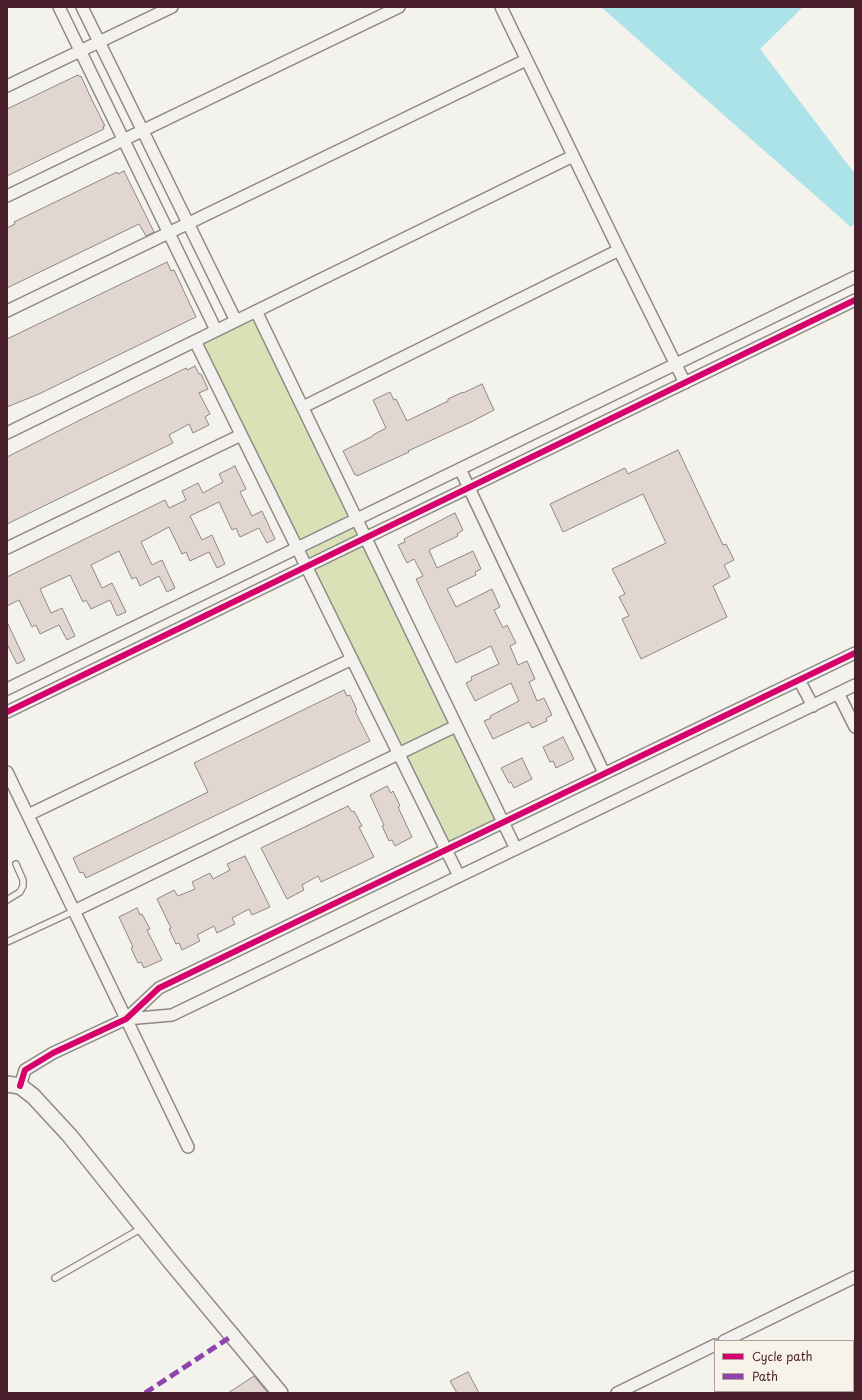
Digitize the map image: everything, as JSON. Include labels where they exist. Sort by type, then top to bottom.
[{"type":"street","points":[[59,7],[216,330]]},
{"type":"street","points":[[82,7],[236,321]]},
{"type":"street","points":[[7,86],[172,7]]},
{"type":"street","points":[[7,196],[399,7]]},
{"type":"street","points":[[501,7],[685,382]]},
{"type":"street","points":[[7,311],[526,60]]},
{"type":"street","points":[[7,433],[573,156]]},
{"type":"street","points":[[302,406],[619,250]]},
{"type":"street","points":[[7,689],[855,277]]},
{"type":"street","points":[[7,712],[855,300]]},
{"type":"street","points":[[256,311],[516,849]]},
{"type":"street","points":[[195,341],[459,876]]},
{"type":"street","points":[[7,548],[241,435]]},
{"type":"street","points":[[460,469],[604,773]]},
{"type":"street","points":[[280,1393],[170,1261],[70,1136],[33,1096],[13,1085],[26,1070],[54,1053],[126,1019],[159,988],[855,653]]},
{"type":"street","points":[[28,815],[352,659]]},
{"type":"street","points":[[799,680],[813,706]]},
{"type":"street","points":[[126,1019],[172,1015],[855,685]]},
{"type":"street","points":[[838,693],[855,727]]},
{"type":"street","points":[[74,911],[456,726]]},
{"type":"street","points":[[7,772],[188,1147]]},
{"type":"street","points":[[726,1340],[855,1277]]},
{"type":"street","points":[[617,1393],[714,1345]]},
{"type":"lane","points":[[7,900],[20,892],[23,886],[23,880],[16,864]]},
{"type":"lane","points":[[7,942],[74,911]]},
{"type":"lane","points":[[55,1278],[144,1227]]},
{"type":"green space","points":[[256,311],[503,823],[447,850],[195,341]]},
{"type":"water","points":[[601,7],[803,7],[760,49],[855,174],[855,223],[851,227]]},
{"type":"building","points":[[78,75],[80,77],[81,76],[105,126],[103,126],[104,129],[7,176],[7,109]]},
{"type":"building","points":[[124,171],[154,232],[146,236],[139,224],[7,288],[7,228],[15,224],[14,222],[117,172],[118,174]]},
{"type":"building","points":[[167,262],[171,271],[174,270],[196,317],[39,394],[7,407],[7,339]]},
{"type":"building","points":[[195,366],[199,374],[201,374],[208,389],[199,393],[210,414],[205,417],[209,425],[193,433],[189,424],[169,435],[173,443],[7,524],[7,457],[186,368],[187,370]]},
{"type":"building","points":[[482,384],[494,410],[408,451],[409,452],[357,476],[356,474],[355,475],[343,451],[386,428],[373,400],[390,392],[394,400],[396,399],[407,421],[448,401],[448,399]]},
{"type":"building","points":[[678,450],[723,545],[726,544],[734,560],[724,565],[730,577],[713,586],[727,617],[641,659],[622,619],[629,616],[619,597],[625,594],[612,569],[666,543],[643,494],[563,532],[550,504],[625,468],[628,474]]},
{"type":"building","points":[[235,466],[246,489],[240,492],[252,516],[262,511],[275,539],[267,543],[259,528],[240,537],[236,528],[232,530],[219,502],[190,516],[202,540],[212,535],[225,564],[217,568],[209,552],[190,561],[186,552],[182,554],[169,527],[141,542],[152,565],[162,560],[175,588],[167,592],[159,576],[140,586],[136,577],[132,579],[119,551],[91,565],[102,588],[112,583],[126,612],[117,616],[110,600],[91,609],[86,600],[83,602],[70,575],[40,589],[51,613],[62,608],[75,636],[67,640],[59,625],[40,634],[36,625],[32,627],[19,600],[7,606],[7,577],[165,500],[169,508],[186,500],[182,491],[198,483],[203,493],[223,482],[219,474]]},
{"type":"building","points":[[455,513],[463,530],[457,534],[458,536],[429,550],[437,568],[473,551],[481,569],[475,572],[476,575],[447,589],[456,607],[492,589],[500,607],[494,610],[503,628],[507,625],[516,643],[510,646],[518,665],[527,661],[535,679],[529,682],[537,701],[544,698],[552,715],[546,718],[547,721],[532,728],[529,722],[493,739],[484,721],[491,718],[490,716],[519,701],[511,683],[475,701],[466,683],[472,680],[471,677],[499,664],[491,646],[456,663],[416,579],[423,576],[414,559],[407,563],[398,545],[405,542],[404,539]]},
{"type":"building","points":[[7,622],[25,660],[17,664],[7,644]]},
{"type":"building","points":[[344,690],[347,696],[350,695],[357,710],[355,711],[370,741],[86,878],[83,872],[80,873],[73,858],[208,792],[194,763]]},
{"type":"building","points":[[563,737],[574,759],[556,768],[553,761],[550,762],[543,747]]},
{"type":"building","points":[[522,758],[532,779],[514,788],[511,782],[509,783],[501,768]]},
{"type":"building","points":[[387,786],[391,793],[393,791],[400,806],[398,807],[412,837],[395,846],[392,840],[389,841],[382,826],[384,825],[370,795]]},
{"type":"building","points":[[348,806],[352,812],[354,811],[362,826],[359,827],[374,857],[321,882],[318,876],[302,885],[304,890],[287,899],[261,848]]},
{"type":"building","points":[[245,856],[270,907],[252,915],[249,909],[232,918],[235,924],[217,933],[214,926],[197,935],[200,941],[182,950],[179,943],[176,944],[169,929],[171,928],[157,899],[174,890],[178,896],[195,889],[192,882],[210,873],[213,879],[230,870],[227,864]]},
{"type":"building","points":[[137,908],[150,929],[147,930],[162,960],[144,968],[141,962],[138,963],[131,948],[133,947],[119,917]]},
{"type":"building","points":[[468,1372],[479,1393],[457,1393],[450,1381]]},
{"type":"building","points":[[254,1376],[268,1393],[228,1393]]},
{"type":"marked path","points":[[145,1393],[232,1336]]},
{"type":"cycle path","points":[[7,712],[855,300]]},
{"type":"cycle path","points":[[20,1086],[25,1070],[53,1053],[126,1019],[159,988],[855,653]]}]
